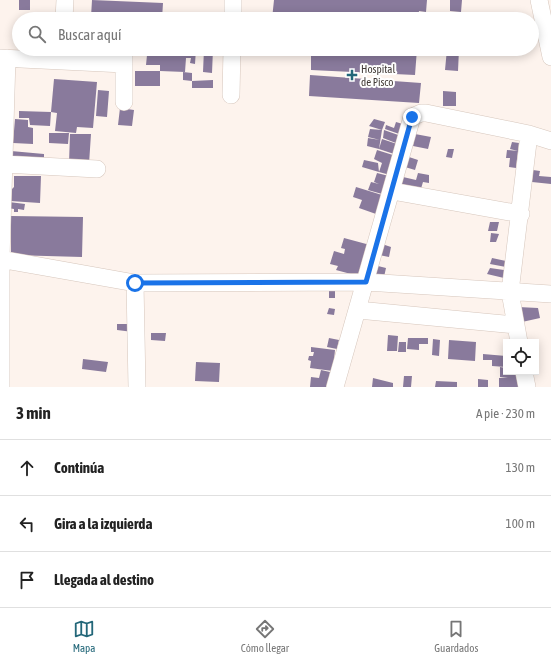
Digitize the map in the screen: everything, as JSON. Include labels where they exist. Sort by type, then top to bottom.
[{"type":"street","points":[[64,12],[65,0]]},
{"type":"street","points":[[233,0],[233,12]]},
{"type":"street","points":[[538,0],[551,57]]},
{"type":"street","points":[[1,387],[0,352],[3,58],[43,56]]},
{"type":"street","points":[[124,56],[124,102]]},
{"type":"street","points":[[231,95],[232,56]]},
{"type":"street","points":[[334,387],[358,310],[412,117],[416,114],[426,113],[529,134],[551,141]]},
{"type":"street","points":[[518,339],[510,292],[521,214],[529,134]]},
{"type":"street","points":[[3,164],[97,169]]},
{"type":"street","points":[[392,191],[521,214]]},
{"type":"street","points":[[1,259],[135,283],[366,282],[551,294]]},
{"type":"street","points":[[135,283],[137,387]]},
{"type":"street","points":[[358,310],[516,325]]},
{"type":"street","points":[[525,375],[527,387]]},
{"type":"building","points":[[19,0],[30,0],[30,10],[19,10]]},
{"type":"building","points":[[92,0],[163,3],[162,12],[91,12]]},
{"type":"building","points":[[274,0],[427,0],[426,12],[273,12]]},
{"type":"building","points":[[450,0],[462,0],[461,12],[450,11]]},
{"type":"building","points":[[147,56],[196,56],[195,64],[190,63],[191,58],[186,58],[185,72],[160,71],[160,65],[146,65]]},
{"type":"building","points":[[204,56],[213,56],[212,73],[203,72]]},
{"type":"building","points":[[311,56],[416,56],[415,75],[311,70]]},
{"type":"building","points":[[446,56],[459,56],[458,71],[445,70]]},
{"type":"building","points":[[135,71],[160,71],[160,86],[135,86]]},
{"type":"building","points":[[183,72],[192,73],[192,81],[183,80]]},
{"type":"building","points":[[310,75],[421,83],[419,103],[309,96]]},
{"type":"building","points":[[54,79],[97,82],[93,128],[77,127],[76,133],[55,131],[57,113],[51,112]]},
{"type":"building","points":[[213,80],[213,88],[192,88],[192,81]]},
{"type":"building","points":[[98,90],[109,91],[107,117],[96,116]]},
{"type":"building","points":[[443,91],[456,92],[456,106],[443,106]]},
{"type":"building","points":[[120,108],[134,110],[132,126],[118,125]]},
{"type":"building","points":[[19,111],[51,112],[50,126],[30,125],[29,118],[19,118]]},
{"type":"building","points":[[15,119],[28,120],[28,127],[33,128],[33,144],[13,143]]},
{"type":"building","points":[[374,119],[385,122],[382,130],[369,126]]},
{"type":"building","points":[[396,122],[406,125],[402,135],[385,129],[386,125],[394,128]]},
{"type":"building","points":[[370,129],[382,130],[379,149],[367,146],[368,138],[380,140],[368,137]]},
{"type":"building","points":[[384,130],[404,137],[401,145],[383,138]]},
{"type":"building","points":[[49,133],[69,133],[68,144],[49,143]]},
{"type":"building","points":[[70,134],[91,134],[89,164],[69,163]]},
{"type":"building","points":[[415,134],[431,137],[428,149],[413,146]]},
{"type":"building","points":[[382,139],[400,145],[397,155],[379,149]]},
{"type":"building","points":[[512,142],[519,143],[516,168],[509,167],[510,158],[506,158],[507,150],[518,151],[510,149]]},
{"type":"building","points":[[448,149],[454,149],[452,158],[446,157]]},
{"type":"building","points":[[377,150],[396,156],[390,175],[379,172],[382,163],[374,159]]},
{"type":"building","points":[[11,151],[44,154],[44,160],[11,160]]},
{"type":"building","points":[[409,157],[418,160],[415,170],[405,167]]},
{"type":"building","points":[[364,160],[378,163],[379,172],[362,167]]},
{"type":"building","points":[[533,170],[540,171],[539,176],[551,177],[551,184],[532,182]]},
{"type":"building","points":[[377,173],[389,176],[382,194],[368,190],[371,182],[379,184],[374,182]]},
{"type":"building","points":[[418,173],[429,175],[429,183],[423,182],[420,192],[400,187],[403,177],[416,180]]},
{"type":"building","points":[[14,176],[41,176],[40,203],[10,201],[12,189],[14,187]]},
{"type":"building","points":[[356,187],[382,195],[376,214],[359,208],[362,200],[353,197]]},
{"type":"building","points":[[9,202],[25,204],[24,210],[18,209],[18,212],[14,212],[14,209],[8,208]]},
{"type":"building","points":[[11,216],[83,217],[82,257],[11,255]]},
{"type":"building","points":[[490,222],[499,222],[497,231],[488,231]]},
{"type":"building","points":[[491,233],[499,234],[496,242],[490,242]]},
{"type":"building","points":[[344,238],[370,245],[362,277],[336,270],[338,266],[330,264],[334,251],[344,254],[345,249],[341,248]]},
{"type":"building","points":[[382,244],[391,247],[389,257],[379,255]]},
{"type":"building","points":[[492,258],[506,261],[506,267],[490,264]]},
{"type":"building","points":[[374,265],[386,268],[384,277],[372,275]]},
{"type":"building","points":[[490,268],[504,270],[504,278],[487,274]]},
{"type":"building","points":[[329,289],[335,290],[335,298],[329,298]]},
{"type":"building","points":[[518,307],[538,308],[540,318],[522,322]]},
{"type":"building","points":[[329,308],[335,309],[334,315],[327,314]]},
{"type":"building","points":[[117,324],[133,324],[133,332],[117,330]]},
{"type":"building","points":[[151,333],[166,333],[165,341],[151,340]]},
{"type":"building","points":[[388,335],[398,336],[397,351],[387,351]]},
{"type":"building","points":[[329,338],[339,340],[337,349],[327,347]]},
{"type":"building","points":[[408,338],[428,338],[428,344],[419,344],[419,350],[407,349]]},
{"type":"building","points":[[433,339],[440,340],[439,356],[432,355]]},
{"type":"building","points":[[449,340],[476,342],[475,361],[448,359]]},
{"type":"building","points":[[399,342],[406,342],[406,352],[398,352]]},
{"type":"building","points":[[311,347],[335,350],[333,371],[310,368],[311,361],[308,360],[309,356],[313,356],[314,352],[311,352]]},
{"type":"building","points":[[483,354],[503,356],[503,367],[492,366],[492,360],[483,360]]},
{"type":"building","points":[[83,359],[108,362],[106,372],[82,369]]},
{"type":"building","points":[[196,362],[220,363],[219,382],[195,381]]},
{"type":"building","points":[[500,367],[503,368],[503,375],[519,375],[519,387],[499,387],[499,378],[508,378],[500,377]]},
{"type":"building","points":[[321,370],[330,372],[328,387],[310,387],[311,377],[319,378]]},
{"type":"building","points":[[404,376],[412,376],[411,387],[403,387]]},
{"type":"building","points":[[373,378],[393,383],[393,387],[372,387]]},
{"type":"building","points":[[478,379],[488,380],[488,387],[478,387]]},
{"type":"building","points":[[436,381],[457,382],[457,387],[435,387]]},
{"type":"place","name":"Hospital de Pisco","points":[[352,75]]},
{"type":"route","points":[[135,283],[366,282],[412,117]]}]
